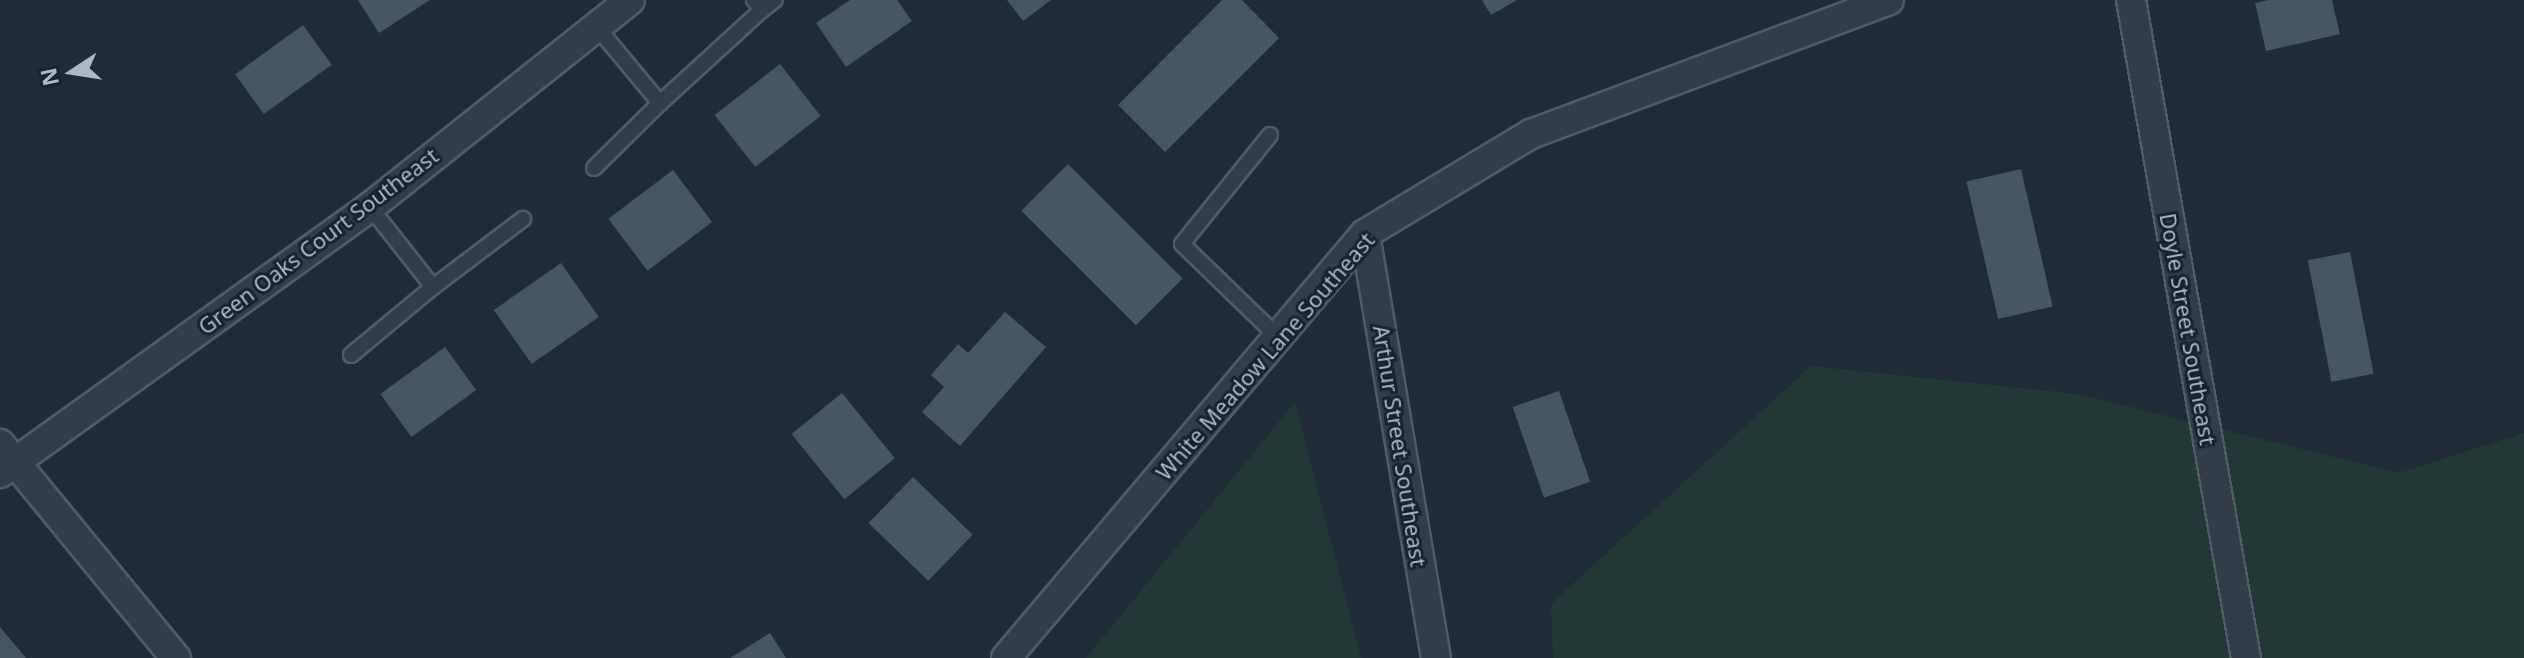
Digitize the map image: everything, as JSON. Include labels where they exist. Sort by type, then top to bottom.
[{"type":"street","name":"Green Oaks Court Southeast","points":[[5,459],[370,207],[630,0]]},
{"type":"street","name":"White Meadow Lane Southeast","points":[[1006,658],[1365,234],[1531,134],[1889,0]]},
{"type":"street","name":"Doyle Street Southeast","points":[[2131,0],[2246,658]]},
{"type":"street","name":"Arthur Street Southeast","points":[[1365,234],[1436,658]]},
{"type":"street","points":[[5,459],[176,658]]},
{"type":"lane","points":[[594,168],[758,5],[775,0]]},
{"type":"lane","points":[[596,26],[660,103]]},
{"type":"lane","points":[[1270,135],[1182,244],[1278,337]]},
{"type":"lane","points":[[370,207],[433,287]]},
{"type":"lane","points":[[351,355],[433,287],[523,219]]},
{"type":"green space","points":[[1811,366],[2078,394],[2399,473],[2524,433],[2524,658],[1553,658],[1551,604]]},
{"type":"green space","points":[[1295,402],[1361,658],[1086,658]]},
{"type":"building","points":[[358,0],[430,0],[379,33]]},
{"type":"building","points":[[850,0],[897,0],[912,21],[846,67],[816,23]]},
{"type":"building","points":[[1007,0],[1051,0],[1023,21]]},
{"type":"building","points":[[1222,0],[1242,0],[1279,38],[1165,152],[1118,105]]},
{"type":"building","points":[[1482,0],[1517,0],[1491,15]]},
{"type":"building","points":[[2268,0],[2332,0],[2340,34],[2266,51],[2255,3]]},
{"type":"building","points":[[303,25],[332,65],[264,114],[235,74]]},
{"type":"building","points":[[780,64],[821,116],[755,167],[715,115]]},
{"type":"building","points":[[1068,164],[1183,279],[1136,325],[1021,211]]},
{"type":"building","points":[[2021,169],[2053,306],[1998,319],[1966,182]]},
{"type":"building","points":[[673,170],[712,222],[647,271],[608,219]]},
{"type":"building","points":[[2350,252],[2374,374],[2331,382],[2308,260]]},
{"type":"building","points":[[561,263],[599,317],[532,364],[494,310]]},
{"type":"building","points":[[1005,312],[1046,347],[960,446],[922,412],[944,387],[931,375],[958,344],[968,353]]},
{"type":"building","points":[[445,347],[476,390],[411,437],[380,394]]},
{"type":"building","points":[[1559,391],[1590,482],[1544,498],[1513,407]]},
{"type":"building","points":[[842,393],[895,458],[844,499],[791,434]]},
{"type":"building","points":[[913,477],[973,535],[928,581],[869,523]]},
{"type":"building","points":[[0,627],[26,658],[0,658]]},
{"type":"building","points":[[770,633],[786,658],[730,658]]}]
